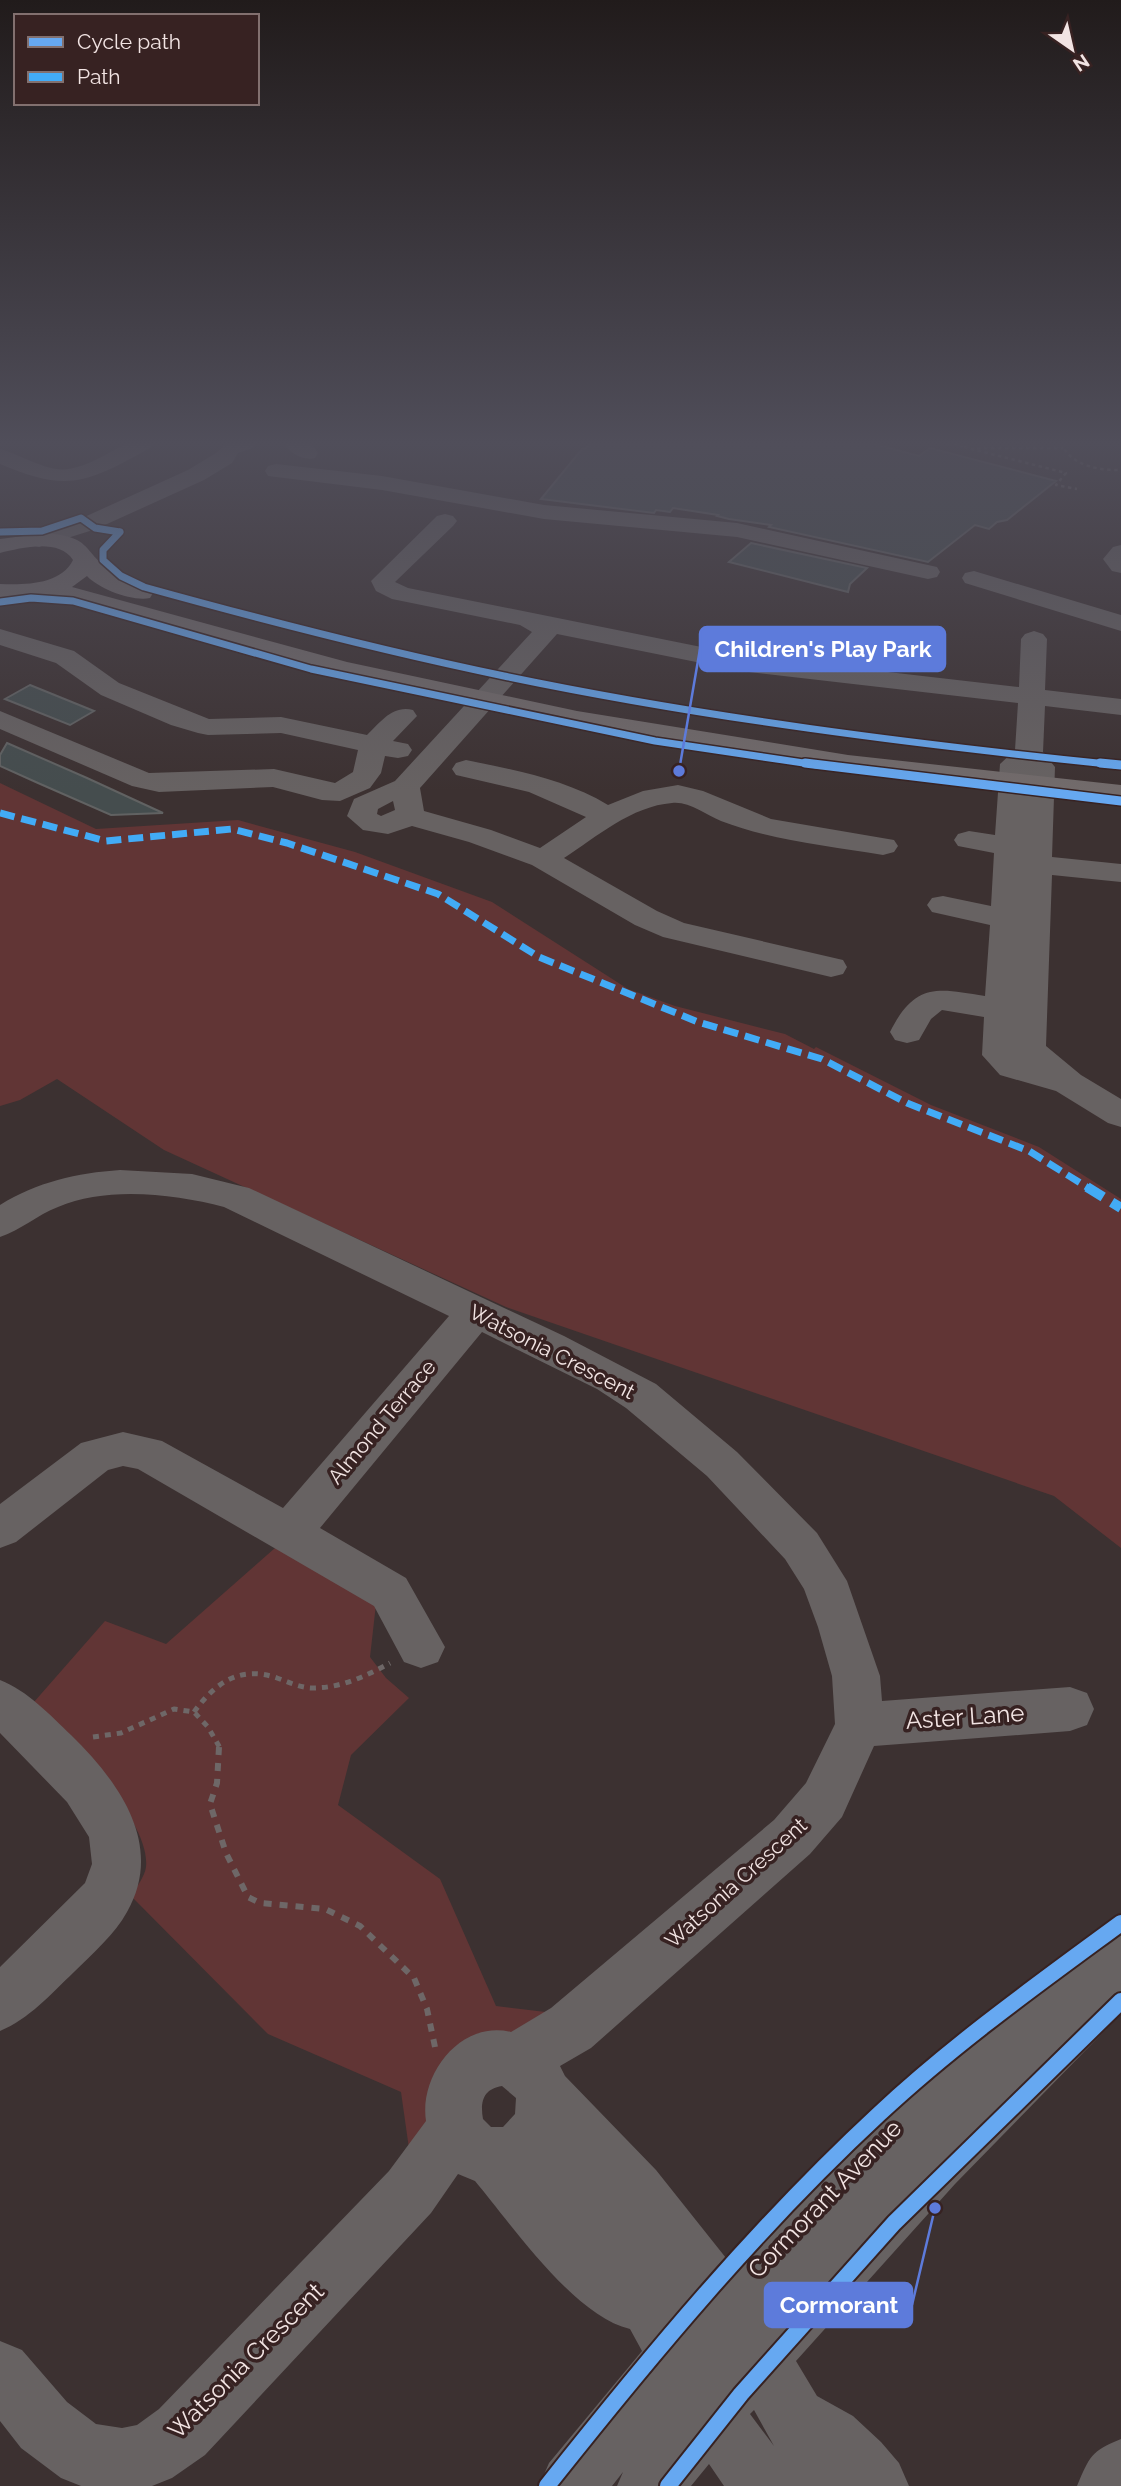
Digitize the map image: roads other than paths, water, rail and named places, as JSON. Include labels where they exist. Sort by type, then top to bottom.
[{"type":"main road","points":[[34,590],[74,577],[83,568],[83,559]]},
{"type":"main road","points":[[86,559],[101,577],[127,589],[610,725],[742,747],[1027,771],[1121,774]]},
{"type":"main road","points":[[0,591],[34,590],[92,598],[267,649],[396,681],[492,692]]},
{"type":"main road","points":[[1027,771],[1121,794]]},
{"type":"street","points":[[405,559],[383,581],[385,586],[401,594],[540,623],[741,663],[1032,707],[1121,707]]},
{"type":"street","points":[[851,559],[942,582],[1020,594],[1121,623]]},
{"type":"street","points":[[0,598],[34,590]]},
{"type":"street","points":[[540,623],[545,628],[545,634],[492,692],[407,784],[374,799],[361,810],[362,816],[373,824],[393,824],[408,816],[480,836],[542,859],[646,918],[674,930],[831,967]]},
{"type":"street","points":[[1034,639],[1019,923],[1029,1050],[1077,1088],[1121,1115]]},
{"type":"street","points":[[3,642],[65,657],[110,689],[181,719],[208,727],[281,725],[431,757]]},
{"type":"street","points":[[0,719],[127,775],[159,783],[274,778],[331,792],[350,788],[367,773],[373,745],[403,716]]},
{"type":"street","points":[[466,769],[545,786],[583,801],[607,817]]},
{"type":"street","points":[[367,773],[407,784]]},
{"type":"street","points":[[407,784],[410,804],[408,816]]},
{"type":"street","points":[[542,859],[607,817],[661,796],[684,794],[743,820],[883,846]]},
{"type":"street","points":[[969,840],[1022,856],[1121,873]]},
{"type":"street","points":[[943,905],[1019,923]]},
{"type":"street","points":[[1019,923],[1000,1009],[999,1055],[1023,1072],[1077,1088],[1121,1082]]},
{"type":"street","points":[[906,1032],[920,1008],[938,999],[1000,1009]]},
{"type":"street","name":"Watsonia Crescent","points":[[0,1223],[51,1194],[78,1187],[136,1183],[208,1189],[236,1197],[612,1378],[641,1396],[722,1464],[801,1546],[824,1581],[856,1676],[859,1725],[824,1800],[792,1837],[571,2028],[504,2112],[410,2192],[181,2432],[149,2455],[122,2460],[84,2455],[44,2425],[0,2372]]},
{"type":"street","name":"Almond Terrace","points":[[289,1533],[475,1312]]},
{"type":"street","points":[[0,1529],[96,1455],[124,1449],[146,1453],[390,1592],[421,1647]]},
{"type":"street","points":[[0,1702],[53,1750],[98,1802],[115,1836],[120,1866],[111,1892],[84,1924],[0,2004]]},
{"type":"street","name":"Aster Lane","points":[[859,1725],[1070,1709]]},
{"type":"street","name":"Cormorant Avenue","points":[[572,2486],[614,2430],[779,2244],[903,2118],[1059,1994],[1121,1957]]},
{"type":"street","points":[[650,2486],[709,2412],[756,2359],[979,2117],[1081,2019],[1121,1971]]},
{"type":"street","points":[[504,2112],[635,2191],[725,2305],[795,2418],[808,2449],[834,2486]]},
{"type":"street","points":[[504,2112],[577,2257],[624,2297],[647,2302],[709,2412],[764,2486]]},
{"type":"street","points":[[795,2418],[820,2430],[838,2443],[876,2486]]},
{"type":"street","points":[[1110,2486],[1121,2471]]},
{"type":"place","name":"Children's Play Park","points":[[679,771]]},
{"type":"place","name":"Cormorant","points":[[935,2208]]}]
